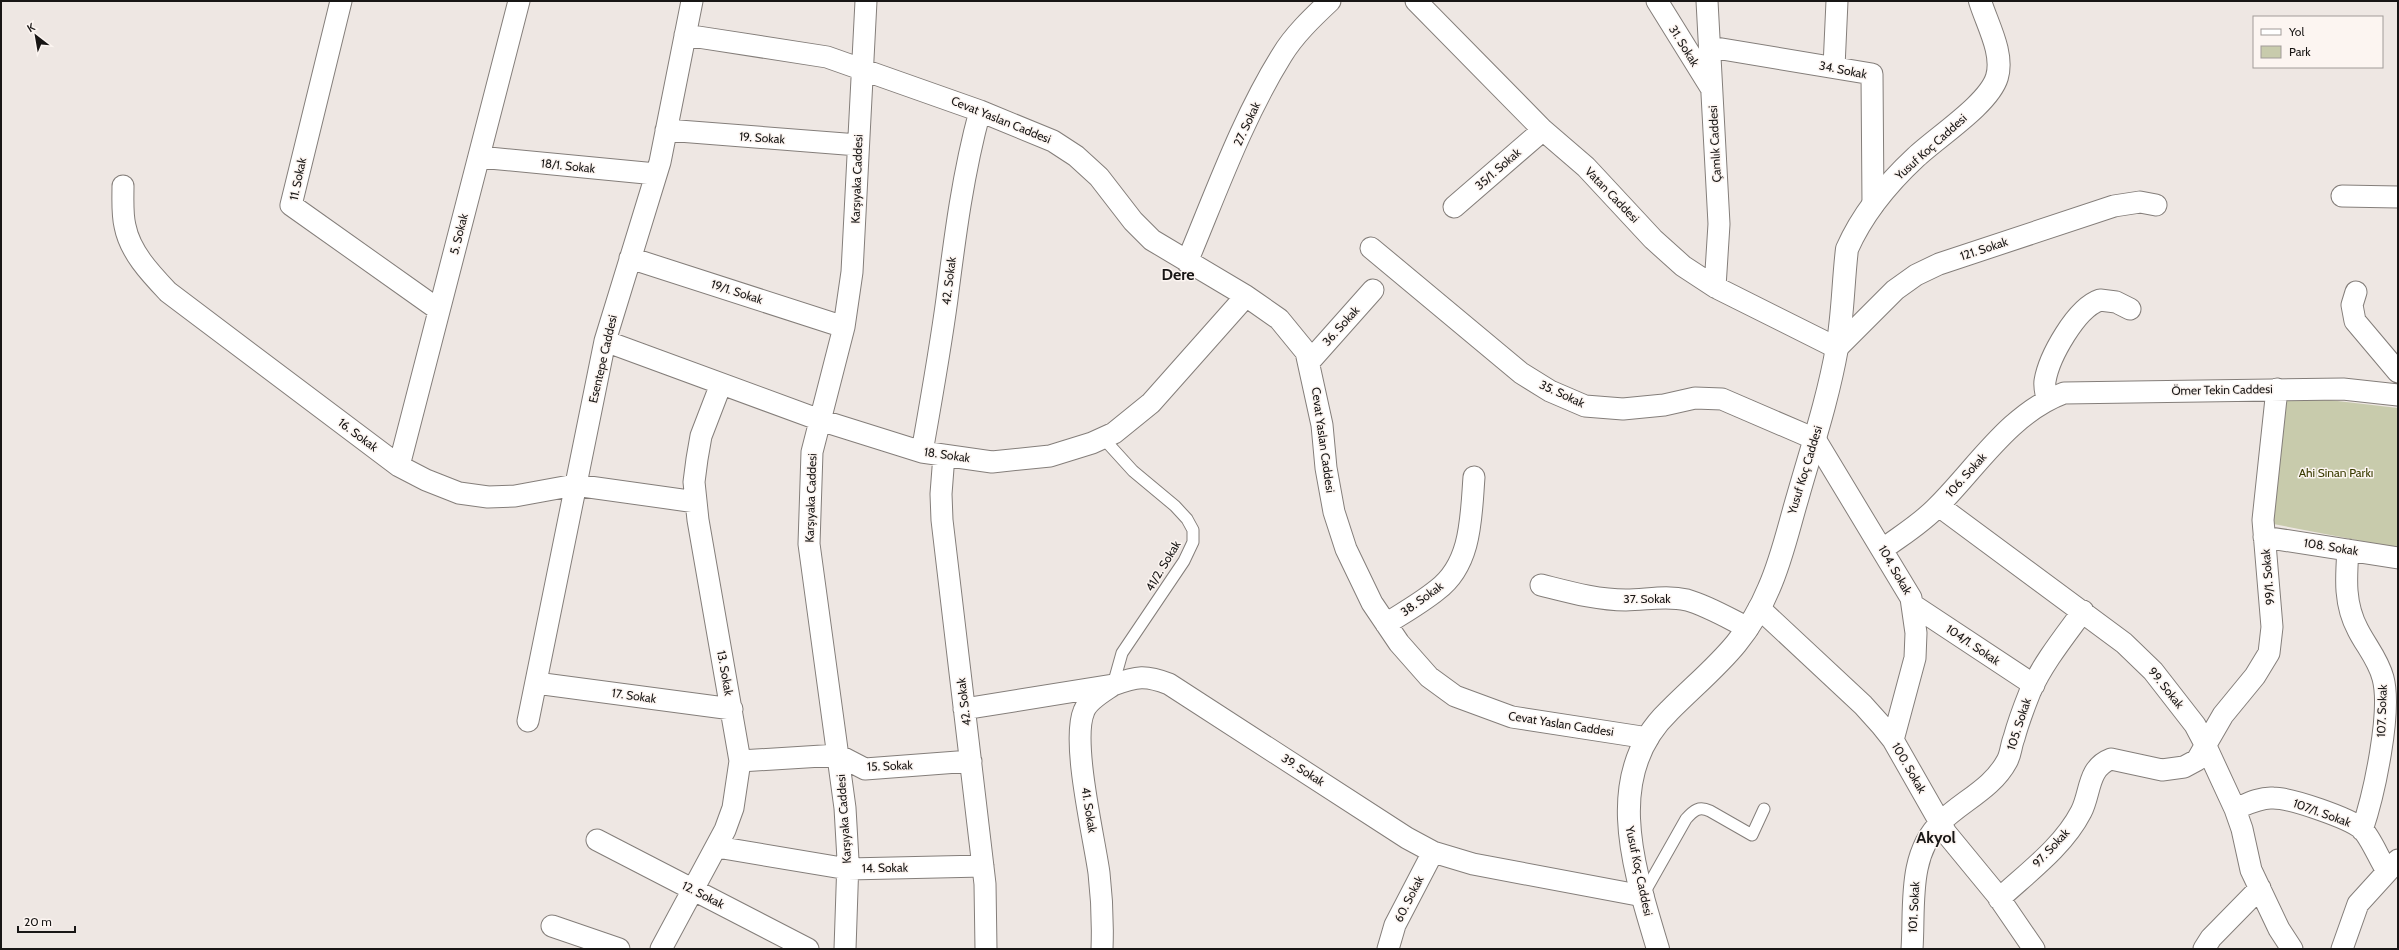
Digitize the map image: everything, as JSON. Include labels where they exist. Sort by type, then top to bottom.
[{"type":"street","name":"11. Sokak","points":[[341,1],[291,204],[439,310]]},
{"type":"street","name":"5. Sokak","points":[[399,466],[519,1]]},
{"type":"street","name":"Esentepe Caddesi","points":[[528,721],[604,341],[656,174],[692,1]]},
{"type":"street","name":"Karşıyaka Caddesi","points":[[845,949],[848,869],[844,808],[809,544],[812,452],[844,327],[852,272],[861,68],[866,1]]},
{"type":"street","name":"27. Sokak","points":[[1186,262],[1250,116],[1282,54],[1310,20],[1330,1]]},
{"type":"street","name":"Vatan Caddesi","points":[[1416,1],[1543,130],[1586,167],[1652,239],[1683,266],[1714,287],[1837,348]]},
{"type":"street","name":"31. Sokak","points":[[1657,1],[1712,91]]},
{"type":"street","name":"Çamlık Caddesi","points":[[1707,1],[1719,224],[1714,287]]},
{"type":"street","points":[[1834,67],[1837,1]]},
{"type":"street","name":"Yusuf Koç Caddesi","points":[[1658,949],[1643,896],[1628,822],[1628,802],[1635,768],[1640,753],[1648,738],[1666,712],[1721,663],[1737,645],[1770,588],[1815,439],[1837,348],[1847,249],[1862,220],[1873,205],[1914,159],[1976,107],[1992,88],[1997,77],[1997,53],[1980,1]]},
{"type":"street","name":"Cevat Yaslan Caddesi","points":[[685,35],[827,57],[980,111],[1053,140],[1076,156],[1099,177],[1133,221],[1152,240],[1186,262],[1246,296],[1279,319],[1306,352],[1322,424],[1326,468],[1334,512],[1346,549],[1372,603],[1399,643],[1429,677],[1455,696],[1512,718],[1648,738]]},
{"type":"street","name":"34. Sokak","points":[[1710,47],[1872,74],[1873,205]]},
{"type":"street","name":"42. Sokak","points":[[922,452],[937,370],[955,228],[971,144],[980,111]]},
{"type":"street","name":"19. Sokak","points":[[666,130],[858,145]]},
{"type":"street","name":"35/1. Sokak","points":[[1454,207],[1543,130]]},
{"type":"street","name":"18/1. Sokak","points":[[479,157],[656,174]]},
{"type":"street","name":"16. Sokak","points":[[123,186],[125,226],[134,250],[151,274],[168,292],[399,466],[459,493],[488,497],[515,496],[575,485],[696,502]]},
{"type":"street","points":[[2342,196],[2398,197]]},
{"type":"street","name":"121. Sokak","points":[[1837,348],[1894,290],[1905,282],[1939,264],[2114,206],[2140,202],[2156,205]]},
{"type":"street","name":"35. Sokak","points":[[1372,248],[1521,373],[1550,392],[1585,406],[1622,409],[1664,405],[1695,398],[1722,399],[1815,439]]},
{"type":"street","name":"19/1. Sokak","points":[[630,258],[844,327]]},
{"type":"street","name":"36. Sokak","points":[[1308,362],[1373,290]]},
{"type":"street","points":[[2356,292],[2352,305],[2355,321],[2398,372]]},
{"type":"street","name":"18. Sokak","points":[[604,341],[820,420],[922,452],[992,462],[1025,460],[1076,449],[1103,438],[1132,420],[1151,403],[1246,296]]},
{"type":"street","points":[[2047,399],[2045,381],[2050,361],[2068,331],[2083,311],[2100,300],[2116,302],[2130,309]]},
{"type":"street","name":"13. Sokak","points":[[661,949],[717,847],[733,808],[740,761],[696,502],[694,482],[701,436],[721,384]]},
{"type":"street","name":"99/1. Sokak","points":[[2206,746],[2223,715],[2255,676],[2269,653],[2272,627],[2264,537],[2264,506],[2277,389]]},
{"type":"street","name":"Ömer Tekin Caddesi","points":[[2047,399],[2064,393],[2100,391],[2344,389],[2398,395]]},
{"type":"street","name":"106. Sokak","points":[[1883,549],[1938,506],[1976,461],[2009,430],[2047,399]]},
{"type":"street","name":"104. Sokak","points":[[1815,439],[1900,576],[1913,605],[1916,633],[1915,658],[1893,740]]},
{"type":"street","name":"42. Sokak","points":[[944,455],[941,494],[942,520],[983,866],[986,949]]},
{"type":"street","name":"38. Sokak","points":[[1386,624],[1439,590],[1461,559],[1470,531],[1474,477]]},
{"type":"street","name":"99. Sokak","points":[[1938,506],[2124,642],[2153,671],[2195,725],[2206,746],[2235,809],[2242,829],[2251,870],[2279,929],[2292,949]]},
{"type":"street","name":"108. Sokak","points":[[2264,537],[2398,558]]},
{"type":"street","name":"107. Sokak","points":[[2348,550],[2346,599],[2352,618],[2378,663],[2383,680],[2385,707],[2373,798],[2362,830]]},
{"type":"street","name":"37. Sokak","points":[[1541,585],[1595,598],[1626,600],[1660,597],[1686,600],[1710,609],[1748,628]]},
{"type":"street","name":"104/1. Sokak","points":[[1913,605],[2034,684]]},
{"type":"street","name":"100. Sokak","points":[[1759,608],[1863,705],[1893,740],[1940,823],[1999,899],[2034,949]]},
{"type":"street","name":"105. Sokak","points":[[1940,823],[1991,782],[2002,770],[2008,759],[2021,714],[2034,684],[2083,611]]},
{"type":"street","name":"39. Sokak","points":[[964,709],[1113,685],[1130,679],[1151,677],[1169,684],[1408,838],[1433,852],[1473,864],[1643,896]]},
{"type":"street","name":"17. Sokak","points":[[536,683],[732,709]]},
{"type":"street","name":"41. Sokak","points":[[1102,949],[1103,919],[1099,874],[1079,739],[1084,710],[1096,697],[1113,685]]},
{"type":"street","name":"97. Sokak","points":[[1999,899],[2064,837],[2081,811],[2093,774],[2104,762],[2111,759],[2162,770],[2184,767],[2197,760],[2206,746]]},
{"type":"street","points":[[740,761],[838,755]]},
{"type":"street","name":"15. Sokak","points":[[838,755],[865,769],[971,760]]},
{"type":"street","name":"107/1. Sokak","points":[[2235,809],[2260,799],[2273,798],[2299,802],[2356,825],[2393,866]]},
{"type":"street","name":"101. Sokak","points":[[1912,949],[1913,894],[1916,873],[1921,855],[1940,823]]},
{"type":"street","name":"12. Sokak","points":[[597,840],[808,949]]},
{"type":"street","name":"14. Sokak","points":[[717,847],[848,869],[983,866]]},
{"type":"street","name":"60. Sokak","points":[[1388,948],[1395,925],[1433,852]]},
{"type":"street","points":[[2342,949],[2358,904],[2393,866]]},
{"type":"street","points":[[2204,949],[2211,938],[2260,888]]},
{"type":"street","points":[[552,926],[619,949]]},
{"type":"lane","name":"41/2. Sokak","points":[[1103,438],[1133,471],[1175,506],[1187,519],[1193,530],[1193,542],[1184,561],[1122,652],[1113,685]]},
{"type":"lane","points":[[1643,896],[1686,819],[1696,809],[1703,808],[1710,811],[1752,835],[1764,809]]},
{"type":"green space","name":"Ahi Sinan Parkı","points":[[2286,395],[2398,408],[2398,548],[2268,523]]},
{"type":"district","name":"Dere","points":[[1178,274]]},
{"type":"district","name":"Akyol","points":[[1936,837]]}]
